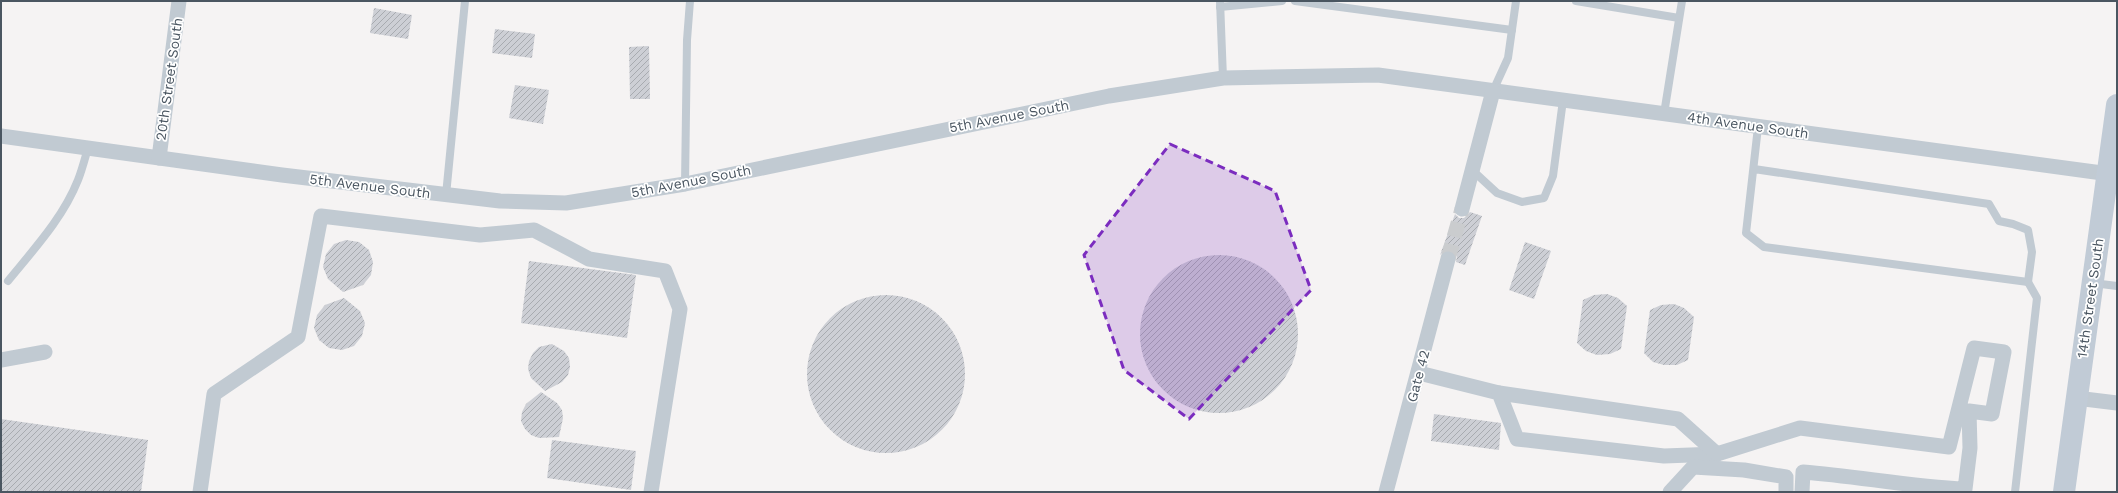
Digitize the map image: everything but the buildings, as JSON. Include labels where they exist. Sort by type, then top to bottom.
[{"type":"street","name":"20th Street South","points":[[158,158],[180,1]]},
{"type":"street","name":"5th Avenue South","points":[[1,136],[446,195],[500,201],[566,203],[685,184],[1108,96],[1223,78],[1378,74]]},
{"type":"street","name":"4th Avenue South","points":[[1378,74],[2112,175]]},
{"type":"street","points":[[1462,209],[1493,91]]},
{"type":"street","name":"14th Street South","points":[[2064,492],[2092,283],[2112,175],[2117,105]]},
{"type":"street","points":[[200,492],[214,394],[298,338],[321,216],[480,235],[534,230],[589,259],[665,271],[680,309],[651,492]]},
{"type":"street","name":"Gate 42","points":[[1386,492],[1448,260]]},
{"type":"street","points":[[1499,393],[1517,439],[1664,456],[1717,454],[1800,428],[1949,447],[1974,348],[2004,352],[1992,414],[1969,411],[1970,448],[1965,489],[1939,488],[1844,475],[1803,472],[1802,492]]},
{"type":"street","points":[[1,360],[45,352]]},
{"type":"street","points":[[1419,373],[1499,393],[1678,419],[1717,454]]},
{"type":"street","points":[[2076,398],[2117,403]]},
{"type":"street","points":[[1670,492],[1693,467],[1744,470],[1786,477],[1786,492]]},
{"type":"lane","points":[[446,195],[465,1]]},
{"type":"lane","points":[[685,184],[687,40],[690,1]]},
{"type":"lane","points":[[1223,78],[1220,4],[1282,1]]},
{"type":"lane","points":[[1295,1],[1512,30]]},
{"type":"lane","points":[[1493,91],[1508,58],[1516,1]]},
{"type":"lane","points":[[1576,1],[1679,18]]},
{"type":"lane","points":[[1664,114],[1682,1]]},
{"type":"lane","points":[[1472,170],[1497,193],[1522,202],[1544,198],[1553,176],[1563,100]]},
{"type":"lane","points":[[1758,127],[1746,233],[1764,247],[2028,282]]},
{"type":"lane","points":[[8,281],[48,232],[62,212],[78,181],[88,148]]},
{"type":"lane","points":[[1754,169],[1989,204],[1999,221],[2013,224],[2028,230],[2032,252],[2028,282],[2038,298],[2015,492]]},
{"type":"lane","points":[[2092,283],[2117,286]]},
{"type":"highlighted area","points":[[1170,144],[1275,191],[1311,290],[1189,419],[1124,370],[1084,255]]},
{"type":"tunnel","points":[[1448,259],[1462,209]]}]
